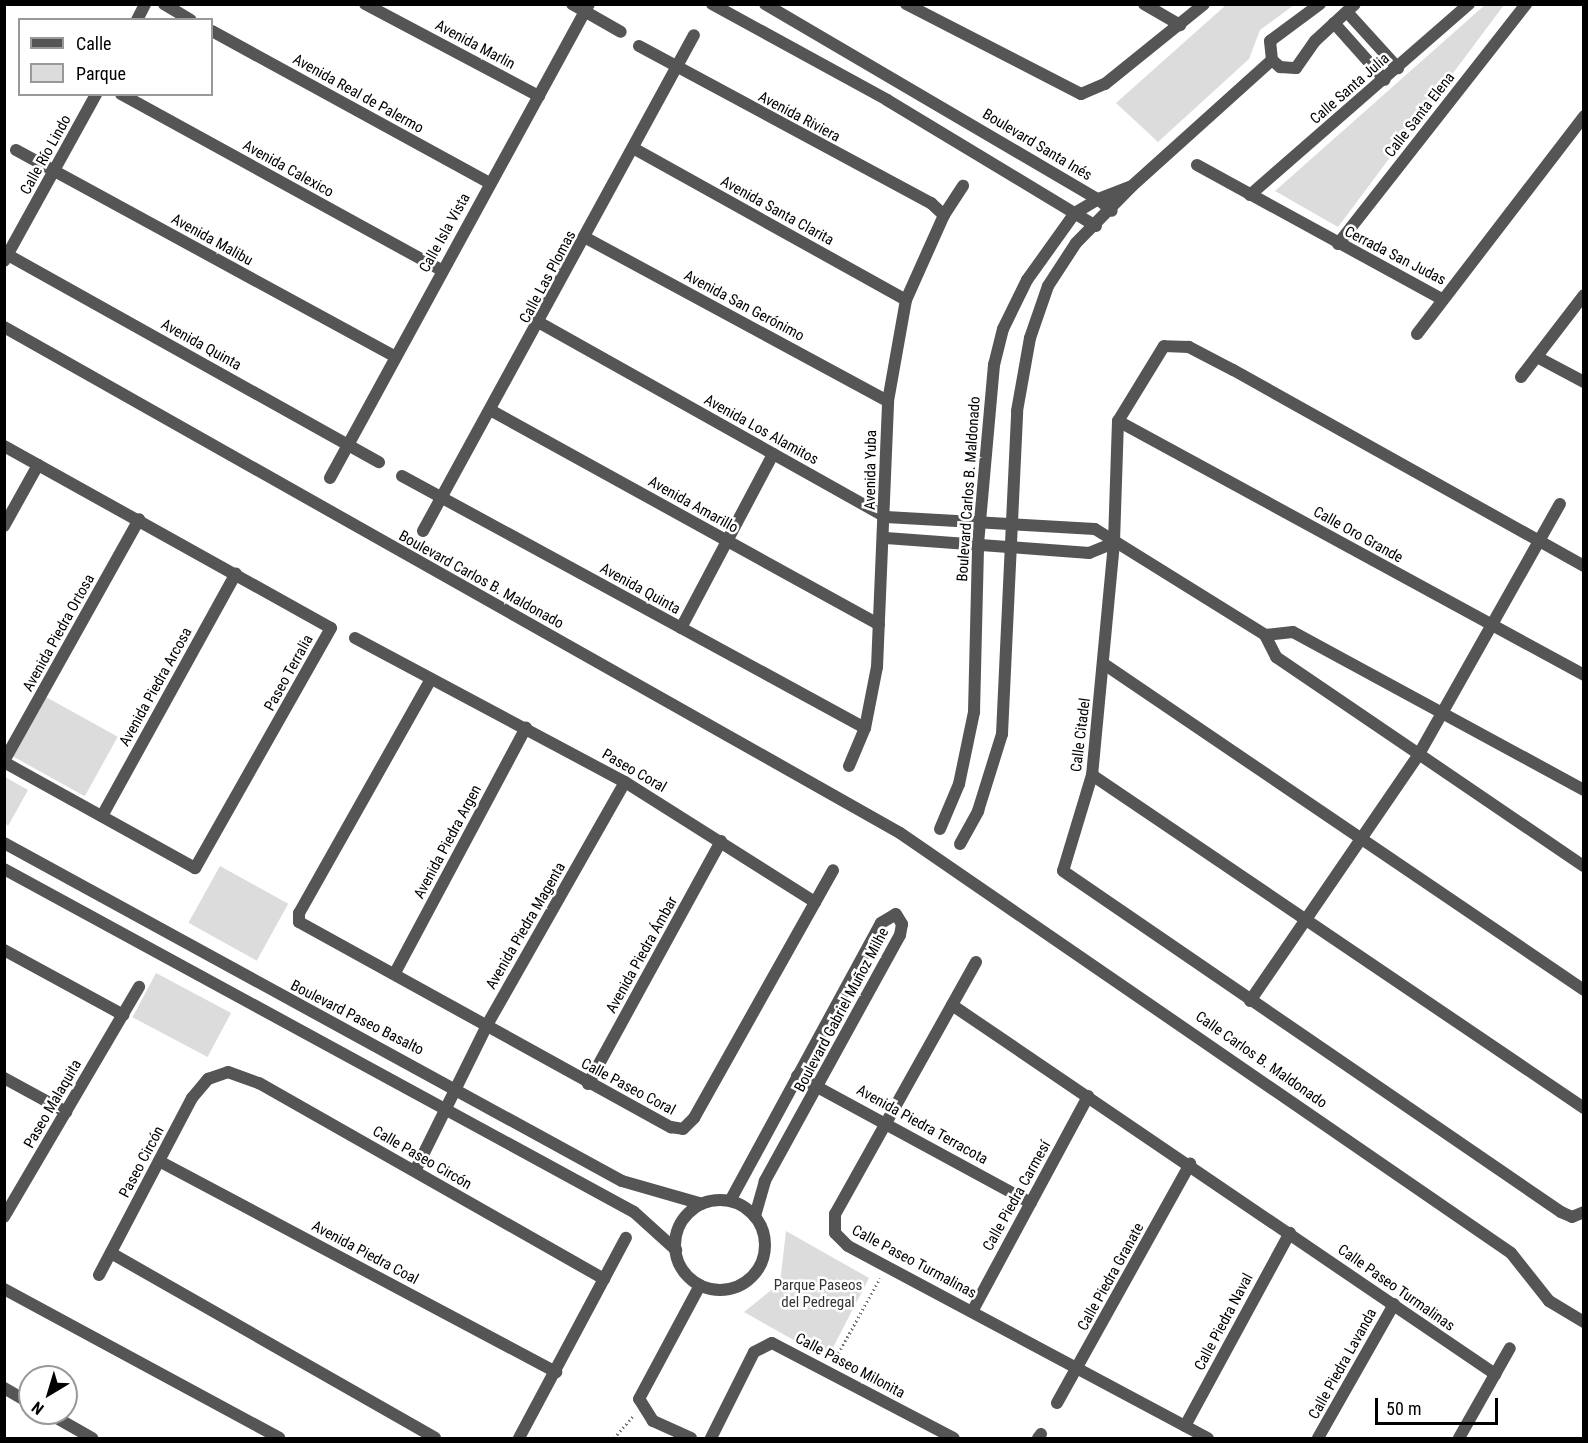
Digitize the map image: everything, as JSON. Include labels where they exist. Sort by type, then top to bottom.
[{"type":"street","points":[[138,18],[145,4]]},
{"type":"street","points":[[164,4],[188,18]]},
{"type":"street","name":"Avenida Marlin","points":[[365,4],[538,96]]},
{"type":"street","points":[[572,4],[587,8],[621,32]]},
{"type":"street","points":[[712,4],[886,100],[1096,226]]},
{"type":"street","name":"Boulevard Santa Inés","points":[[765,4],[1098,199],[1132,186],[1272,60]]},
{"type":"street","points":[[906,4],[1081,94],[1105,84],[1204,4]]},
{"type":"street","points":[[1144,4],[1180,25]]},
{"type":"street","name":"Calle Santa Julia","points":[[1250,195],[1469,4]]},
{"type":"street","name":"Calle Santa Elena","points":[[1338,244],[1526,4]]},
{"type":"street","points":[[1318,5],[1276,34],[1268,50],[1272,60],[1280,67],[1296,68],[1334,23],[1351,8],[1398,68]]},
{"type":"street","name":"Calle Isla Vista","points":[[330,478],[393,356],[587,8]]},
{"type":"street","points":[[1334,23],[1384,80]]},
{"type":"street","name":"Avenida Real de Palermo","points":[[213,32],[490,183]]},
{"type":"street","name":"Calle Las Plomas","points":[[423,531],[492,411],[694,35]]},
{"type":"street","name":"Avenida Riviera","points":[[639,46],[930,203],[944,215]]},
{"type":"street","name":"Calle Río Lindo","points":[[6,258],[95,96]]},
{"type":"street","name":"Avenida Calexico","points":[[125,96],[441,270]]},
{"type":"street","name":"Cerrada San Judas","points":[[1197,165],[1442,299],[1584,116]]},
{"type":"street","name":"Avenida Santa Clarita","points":[[633,148],[906,300]]},
{"type":"street","name":"Avenida Malibu","points":[[16,150],[393,356]]},
{"type":"street","name":"Avenida Yuba","points":[[849,766],[865,728],[879,625],[886,538],[888,401],[906,300],[944,215],[963,186]]},
{"type":"street","points":[[960,844],[978,811],[1002,734],[1008,546],[1017,411],[1030,338],[1048,286],[1076,243],[1112,212],[1132,186]]},
{"type":"street","points":[[1098,199],[1112,212]]},
{"type":"street","name":"Boulevard Carlos B. Maldonado","points":[[940,829],[959,784],[974,712],[978,544],[993,376],[1003,330],[1027,280],[1075,213],[1098,199]]},
{"type":"street","name":"Avenida San Gerónimo","points":[[586,238],[888,401]]},
{"type":"street","name":"Avenida Quinta","points":[[6,258],[379,462]]},
{"type":"street","points":[[1521,377],[1584,295]]},
{"type":"street","points":[[1417,334],[1442,299]]},
{"type":"street","name":"Avenida Los Alamitos","points":[[540,323],[886,517],[1095,529],[1114,543],[1265,635]]},
{"type":"street","name":"Boulevard Carlos B. Maldonado","points":[[4,327],[869,814],[941,861]]},
{"type":"street","name":"Calle Citadel","points":[[1250,1001],[1063,871],[1092,775],[1114,543],[1118,421],[1142,377],[1164,346],[1189,347],[1539,542]]},
{"type":"street","points":[[1537,357],[1584,382]]},
{"type":"street","name":"Avenida Amarillo","points":[[492,411],[879,625]]},
{"type":"street","name":"Calle Oro Grande","points":[[1118,421],[1584,675]]},
{"type":"street","name":"Paseo Terralia","points":[[4,446],[139,519],[331,628],[195,868],[4,762]]},
{"type":"street","points":[[681,628],[773,454]]},
{"type":"street","points":[[4,526],[38,465]]},
{"type":"street","name":"Avenida Quinta","points":[[402,476],[865,728]]},
{"type":"street","points":[[1560,504],[1419,754],[1364,840],[1306,918],[1250,1001],[1561,1212],[1572,1217],[1584,1212]]},
{"type":"street","name":"Avenida Piedra Ortosa","points":[[4,762],[139,519]]},
{"type":"street","points":[[886,538],[1089,553],[1114,543]]},
{"type":"street","points":[[1539,542],[1584,567]]},
{"type":"street","name":"Avenida Piedra Arcosa","points":[[102,816],[236,573]]},
{"type":"street","points":[[1584,790],[1293,632],[1265,635],[1276,657],[1584,866]]},
{"type":"street","name":"Paseo Coral","points":[[355,638],[625,782],[722,841],[815,902]]},
{"type":"street","points":[[1104,664],[1584,990]]},
{"type":"street","name":"Calle Paseo Coral","points":[[431,679],[299,913],[299,922],[396,971],[588,1084],[670,1127],[687,1126],[833,870]]},
{"type":"street","name":"Avenida Piedra Argen","points":[[396,971],[526,728]]},
{"type":"street","points":[[1092,775],[1584,1108]]},
{"type":"street","name":"Avenida Piedra Magenta","points":[[415,1171],[487,1025],[625,782]]},
{"type":"street","name":"Avenida Piedra Ámbar","points":[[588,1084],[722,841]]},
{"type":"street","name":"Boulevard Paseo Basalto","points":[[4,843],[456,1086],[622,1181],[702,1204]]},
{"type":"street","name":"Calle Carlos B. Maldonado","points":[[941,861],[1511,1253],[1549,1301],[1584,1322]]},
{"type":"street","points":[[4,869],[447,1108],[634,1212],[676,1250]]},
{"type":"street","name":"Boulevard Gabriel Muñoz Milhe","points":[[730,1202],[881,923],[896,914],[903,924],[900,935],[765,1181],[755,1217]]},
{"type":"street","points":[[4,950],[123,1015]]},
{"type":"street","name":"Calle Paseo Turmalinas","points":[[976,962],[884,1121],[832,1222],[839,1239],[1208,1438]]},
{"type":"street","name":"Paseo Malaquita","points":[[6,1210],[139,987]]},
{"type":"street","name":"Calle Paseo Turmalinas","points":[[952,1005],[1190,1164],[1495,1374]]},
{"type":"street","name":"Paseo Circón","points":[[99,1275],[196,1092],[222,1072]]},
{"type":"street","name":"Calle Paseo Circón","points":[[222,1072],[259,1083],[604,1279]]},
{"type":"street","name":"Avenida Piedra Terracota","points":[[797,1076],[884,1121],[1031,1203]]},
{"type":"street","points":[[4,1078],[66,1112]]},
{"type":"street","name":"Calle Piedra Carmesí","points":[[973,1310],[1088,1096]]},
{"type":"street","name":"Avenida Piedra Coal","points":[[159,1161],[556,1372]]},
{"type":"street","name":"Calle Piedra Granate","points":[[1057,1403],[1079,1368],[1190,1164]]},
{"type":"street","points":[[730,1202],[755,1217],[765,1245],[756,1274],[730,1289],[700,1285],[680,1264],[676,1250],[681,1223],[702,1204],[730,1202]]},
{"type":"street","name":"Calle Piedra Naval","points":[[1185,1426],[1290,1233]]},
{"type":"street","points":[[519,1438],[626,1238]]},
{"type":"street","points":[[111,1253],[435,1438]]},
{"type":"street","points":[[691,1438],[653,1421],[642,1409],[648,1375],[700,1285]]},
{"type":"street","points":[[4,1288],[279,1438]]},
{"type":"street","name":"Calle Piedra Lavanda","points":[[1318,1438],[1394,1304]]},
{"type":"street","name":"Calle Paseo Milonita","points":[[711,1438],[754,1352],[764,1344],[778,1344],[954,1438]]},
{"type":"street","points":[[1459,1438],[1510,1348]]},
{"type":"street","points":[[4,1388],[18,1396]]},
{"type":"street","points":[[70,1425],[93,1438]]},
{"type":"path","points":[[829,1371],[887,1266]]},
{"type":"path","points":[[614,1438],[642,1409]]},
{"type":"green space","points":[[1486,4],[1504,5],[1338,227],[1275,191]]},
{"type":"green space","points":[[1226,5],[1294,5],[1260,30],[1249,59],[1158,142],[1116,103]]},
{"type":"green space","points":[[46,697],[118,737],[85,796],[13,756]]},
{"type":"green space","points":[[5,777],[28,790],[8,826],[5,823]]},
{"type":"green space","points":[[220,866],[288,904],[257,961],[188,923]]},
{"type":"green space","points":[[156,973],[231,1013],[208,1057],[133,1017]]},
{"type":"green space","name":"Parque Paseos del Pedregal","points":[[786,1231],[869,1278],[827,1359],[744,1312],[780,1283]]}]
